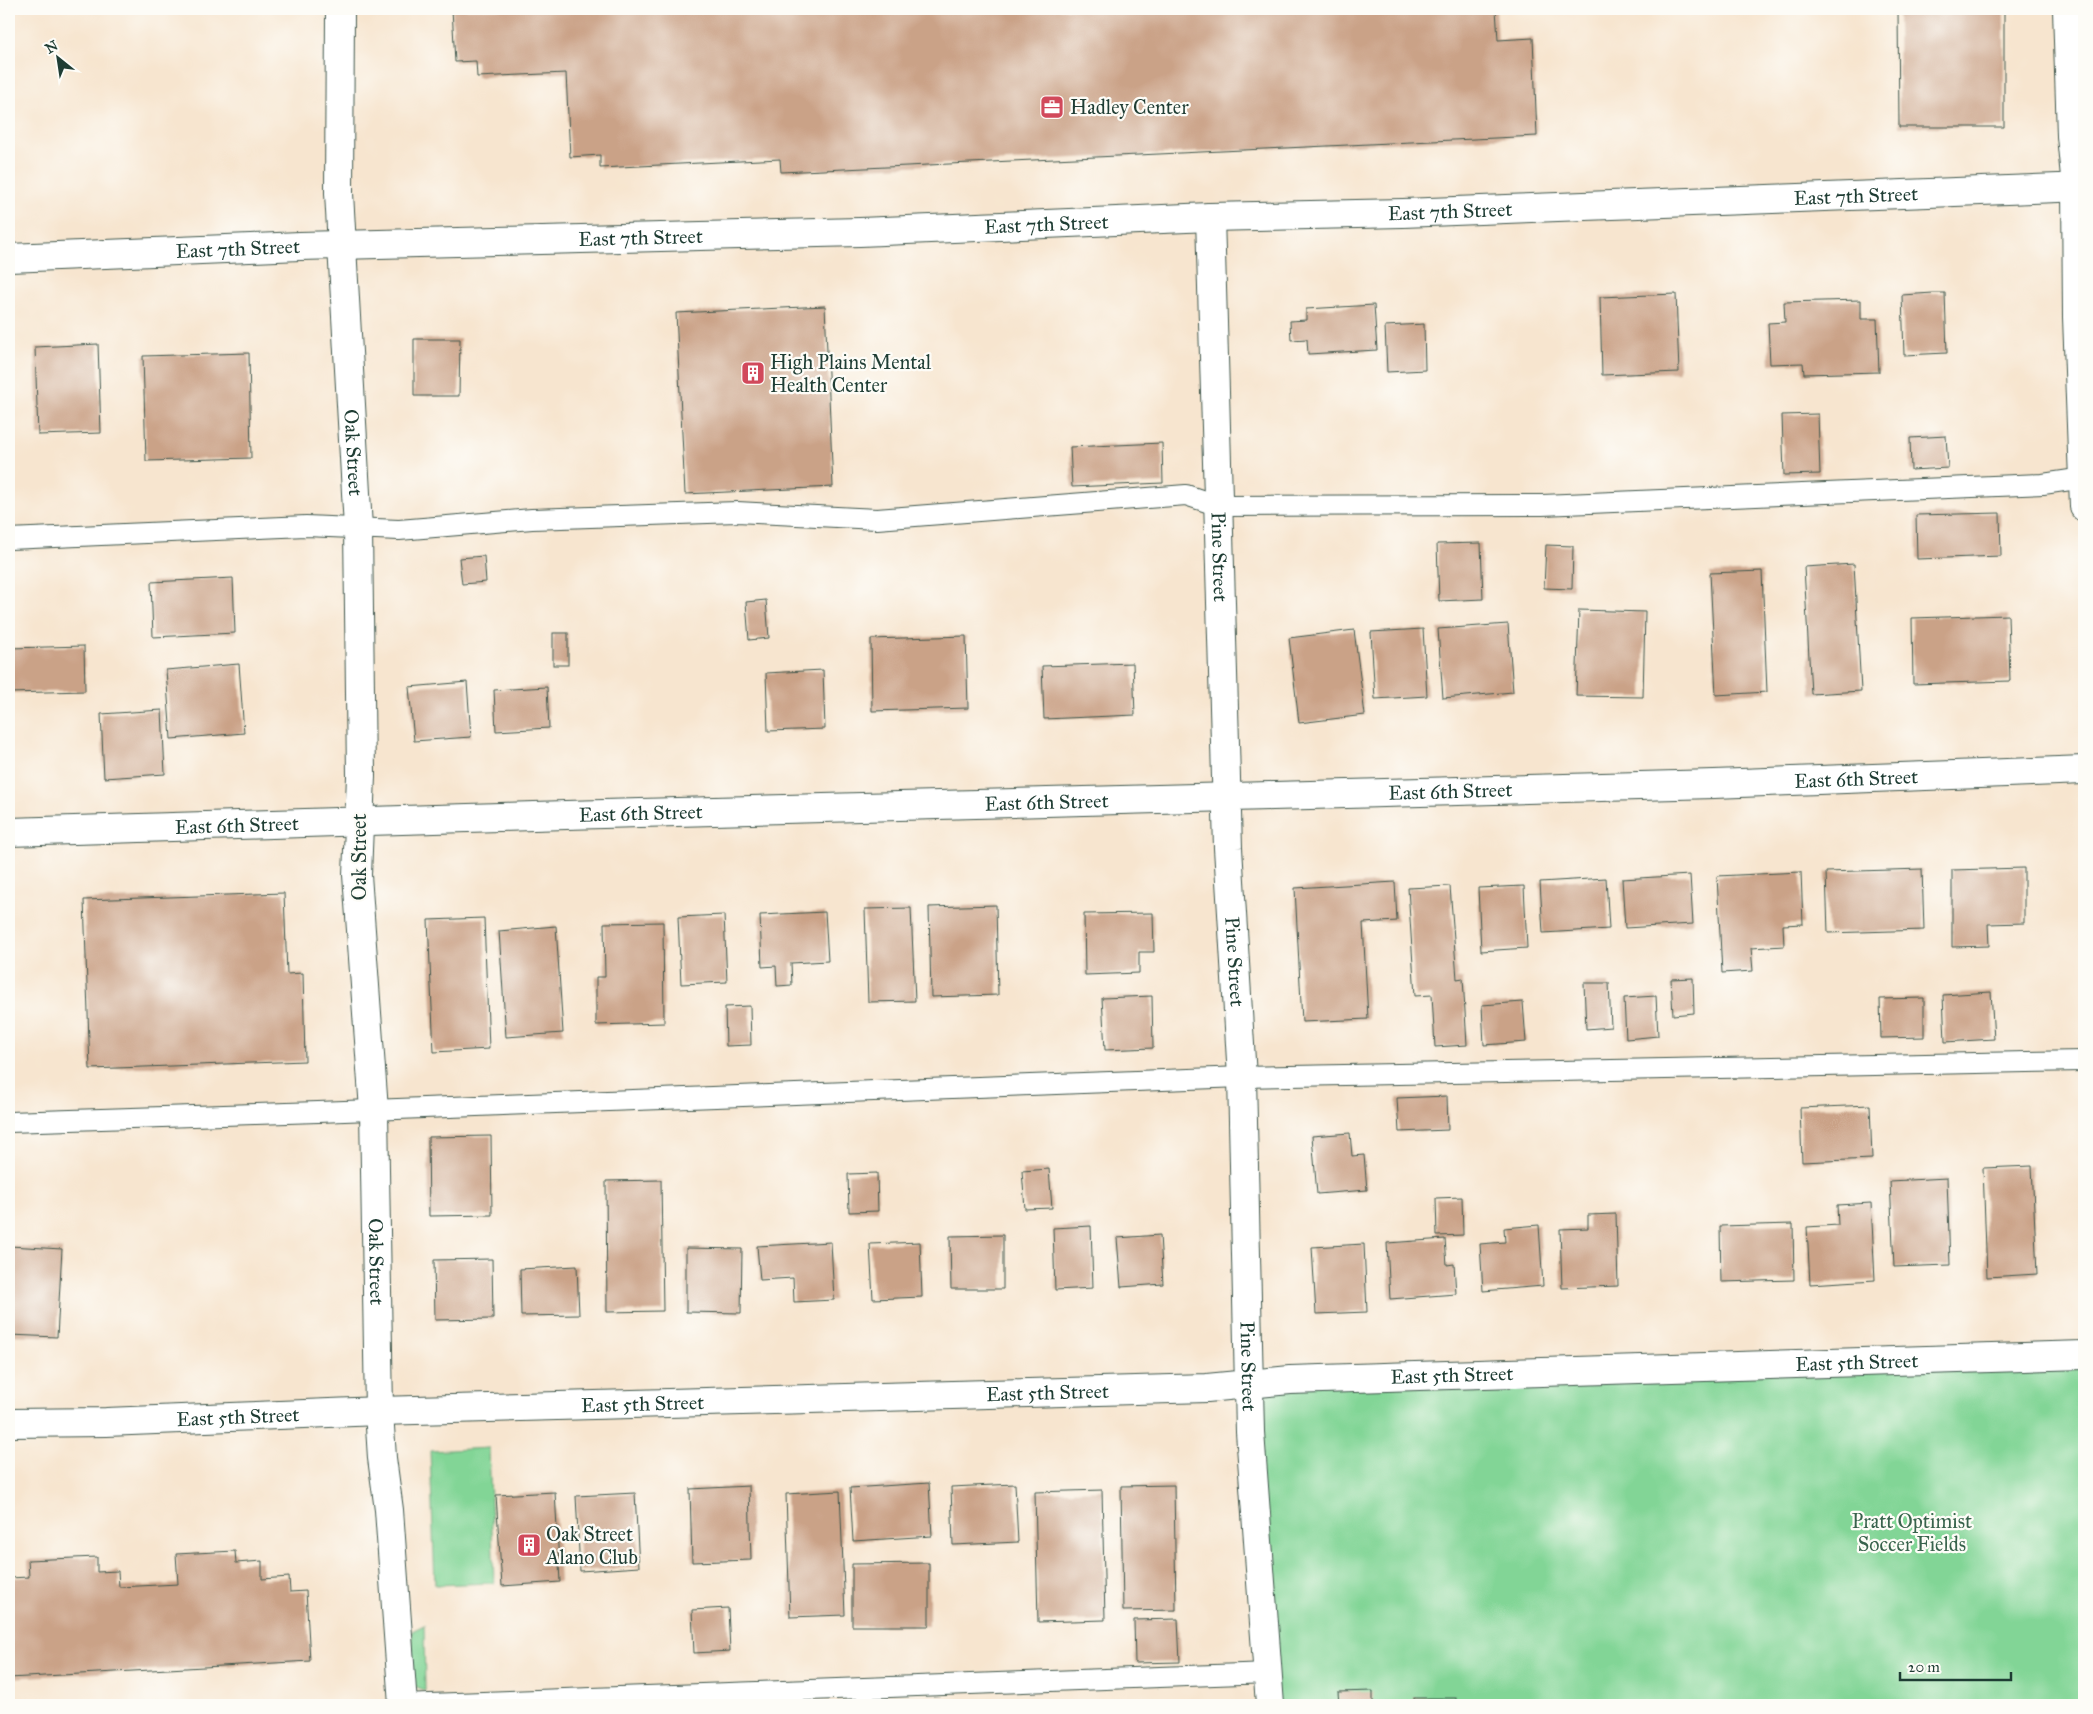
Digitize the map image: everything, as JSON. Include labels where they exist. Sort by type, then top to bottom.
[{"type":"street","name":"Oak Street","points":[[340,9],[339,193],[358,528],[361,776],[356,875],[374,1110],[379,1411],[382,1458],[389,1510],[403,1705]]},
{"type":"street","points":[[2067,9],[2071,136],[2080,187],[2077,317],[2084,507]]},
{"type":"street","name":"East 7th Street","points":[[9,258],[524,239],[860,232],[1210,217],[1403,213],[2080,187]]},
{"type":"street","name":"Pine Street","points":[[1210,217],[1228,848],[1242,1077],[1248,1384],[1270,1705]]},
{"type":"street","name":"East 6th Street","points":[[9,832],[1723,784],[2084,770]]},
{"type":"street","name":"East 5th Street","points":[[9,1423],[106,1422],[379,1411],[1207,1388],[1300,1380],[2084,1355]]},
{"type":"lane","points":[[9,539],[306,526],[399,530],[532,519],[737,512],[878,520],[1186,495],[1219,506],[1542,505],[2033,484],[2084,478]]},
{"type":"lane","points":[[9,1122],[1242,1077],[2084,1062]]},
{"type":"lane","points":[[403,1705],[1269,1673]]},
{"type":"green space","name":"Pratt Optimist Soccer Fields","points":[[2084,1355],[2084,1705],[1273,1705],[1248,1383]]},
{"type":"green space","points":[[489,1448],[494,1583],[435,1585],[430,1451]]},
{"type":"green space","points":[[424,1625],[425,1691],[413,1685],[412,1631]]},
{"type":"building","points":[[199,9],[219,9],[219,10],[199,11]]},
{"type":"building","name":"Hadley Center","points":[[452,9],[1496,9],[1498,40],[1533,38],[1537,136],[781,172],[780,159],[600,168],[600,155],[570,157],[566,73],[477,77],[476,61],[455,62]]},
{"type":"building","points":[[1898,9],[2004,9],[2004,127],[1899,127]]},
{"type":"building","points":[[1945,293],[1947,353],[1904,355],[1902,295]]},
{"type":"building","points":[[1676,294],[1679,372],[1602,375],[1600,297]]},
{"type":"building","points":[[1861,300],[1861,319],[1877,319],[1879,372],[1804,374],[1803,363],[1770,364],[1768,323],[1785,322],[1784,302]]},
{"type":"building","points":[[1374,305],[1377,350],[1308,354],[1307,339],[1291,340],[1290,321],[1306,320],[1306,309]]},
{"type":"building","name":"High Plains Mental Health Center","points":[[825,306],[833,487],[685,494],[676,313]]},
{"type":"building","points":[[1424,324],[1425,370],[1387,372],[1385,326]]},
{"type":"building","points":[[414,339],[460,339],[459,396],[414,396]]},
{"type":"building","points":[[98,344],[101,433],[38,435],[35,347]]},
{"type":"building","points":[[249,353],[251,458],[146,461],[143,356]]},
{"type":"building","points":[[1818,414],[1820,474],[1784,475],[1782,415]]},
{"type":"building","points":[[1946,436],[1948,468],[1911,470],[1910,438]]},
{"type":"building","points":[[1162,443],[1163,483],[1072,487],[1070,447]]},
{"type":"building","points":[[2000,513],[2001,556],[1917,559],[1916,515]]},
{"type":"building","points":[[1481,543],[1483,599],[1439,601],[1437,544]]},
{"type":"building","points":[[1546,545],[1573,546],[1572,589],[1544,588]]},
{"type":"building","points":[[484,556],[486,582],[462,584],[459,558]]},
{"type":"building","points":[[1854,564],[1861,691],[1811,694],[1804,567]]},
{"type":"building","points":[[1762,571],[1767,692],[1716,695],[1710,573]]},
{"type":"building","points":[[233,578],[235,633],[153,637],[151,582]]},
{"type":"building","points":[[766,600],[769,638],[749,640],[746,602]]},
{"type":"building","points":[[1579,610],[1645,612],[1643,697],[1576,696]]},
{"type":"building","points":[[2008,615],[2010,681],[1913,684],[1912,618]]},
{"type":"building","points":[[1508,624],[1513,692],[1443,698],[1438,629]]},
{"type":"building","points":[[1423,629],[1427,696],[1375,699],[1371,632]]},
{"type":"building","points":[[1354,630],[1365,715],[1299,723],[1289,638]]},
{"type":"building","points":[[553,633],[568,633],[568,665],[553,665]]},
{"type":"building","points":[[966,636],[968,708],[872,711],[871,639]]},
{"type":"building","points":[[84,646],[85,691],[9,693],[9,648]]},
{"type":"building","points":[[1133,663],[1135,715],[1044,719],[1042,666]]},
{"type":"building","points":[[239,664],[244,733],[171,739],[166,670]]},
{"type":"building","points":[[823,670],[825,729],[768,731],[766,673]]},
{"type":"building","points":[[467,682],[471,737],[414,741],[409,687]]},
{"type":"building","points":[[547,687],[549,728],[496,731],[494,690]]},
{"type":"building","points":[[162,710],[165,774],[104,778],[101,714]]},
{"type":"building","points":[[2024,868],[2024,923],[1988,924],[1989,946],[1952,947],[1952,870]]},
{"type":"building","points":[[1922,869],[1924,930],[1828,933],[1826,872]]},
{"type":"building","points":[[1801,872],[1803,924],[1783,925],[1784,946],[1751,948],[1753,971],[1722,973],[1717,876]]},
{"type":"building","points":[[1690,875],[1693,924],[1625,928],[1622,879]]},
{"type":"building","points":[[1606,878],[1609,929],[1543,933],[1540,882]]},
{"type":"building","points":[[1395,882],[1397,921],[1363,923],[1368,1019],[1302,1022],[1295,888]]},
{"type":"building","points":[[1450,886],[1457,979],[1463,978],[1467,1045],[1435,1047],[1432,995],[1415,996],[1408,888]]},
{"type":"building","points":[[1524,886],[1527,948],[1481,951],[1478,888]]},
{"type":"building","points":[[284,893],[287,974],[303,973],[305,1061],[90,1069],[84,900]]},
{"type":"building","points":[[996,905],[998,995],[931,997],[929,907]]},
{"type":"building","points":[[911,908],[915,1001],[868,1002],[865,909]]},
{"type":"building","points":[[825,912],[828,961],[791,963],[792,985],[777,986],[776,966],[762,967],[760,915]]},
{"type":"building","points":[[1153,913],[1154,952],[1139,952],[1139,973],[1085,975],[1084,914]]},
{"type":"building","points":[[724,915],[727,982],[681,984],[678,917]]},
{"type":"building","points":[[484,918],[489,1049],[434,1052],[428,920]]},
{"type":"building","points":[[663,922],[664,1023],[596,1025],[596,977],[605,977],[604,923]]},
{"type":"building","points":[[556,926],[563,1033],[506,1037],[499,931]]},
{"type":"building","points":[[1693,978],[1694,1013],[1673,1015],[1671,979]]},
{"type":"building","points":[[1584,983],[1609,983],[1611,1027],[1586,1029]]},
{"type":"building","points":[[1991,992],[1994,1039],[1945,1042],[1943,995]]},
{"type":"building","points":[[1152,996],[1153,1048],[1105,1050],[1102,998]]},
{"type":"building","points":[[1656,996],[1658,1036],[1626,1039],[1624,998]]},
{"type":"building","points":[[1924,998],[1924,1037],[1881,1038],[1880,999]]},
{"type":"building","points":[[1523,1002],[1526,1042],[1484,1045],[1482,1005]]},
{"type":"building","points":[[750,1006],[751,1045],[726,1046],[725,1007]]},
{"type":"building","points":[[1447,1096],[1448,1130],[1399,1132],[1397,1098]]},
{"type":"building","points":[[1870,1105],[1872,1159],[1802,1162],[1800,1108]]},
{"type":"building","points":[[1350,1133],[1352,1156],[1364,1155],[1367,1190],[1317,1194],[1312,1136]]},
{"type":"building","points":[[491,1136],[492,1215],[429,1216],[428,1137]]},
{"type":"building","points":[[2032,1166],[2037,1274],[1987,1277],[1983,1168]]},
{"type":"building","points":[[1049,1169],[1052,1208],[1025,1209],[1022,1171]]},
{"type":"building","points":[[877,1173],[878,1211],[849,1212],[848,1174]]},
{"type":"building","points":[[1947,1178],[1950,1265],[1894,1267],[1890,1181]]},
{"type":"building","points":[[661,1180],[663,1311],[607,1312],[606,1181]]},
{"type":"building","points":[[1462,1197],[1463,1235],[1437,1236],[1436,1198]]},
{"type":"building","points":[[1871,1203],[1875,1280],[1810,1284],[1807,1227],[1838,1225],[1837,1205]]},
{"type":"building","points":[[1616,1214],[1618,1286],[1562,1288],[1560,1229],[1588,1228],[1588,1215]]},
{"type":"building","points":[[1793,1224],[1794,1280],[1721,1282],[1720,1226]]},
{"type":"building","points":[[1539,1225],[1543,1286],[1483,1291],[1480,1244],[1505,1242],[1504,1228]]},
{"type":"building","points":[[1091,1226],[1093,1288],[1055,1290],[1053,1228]]},
{"type":"building","points":[[1003,1235],[1003,1289],[951,1289],[950,1236]]},
{"type":"building","points":[[1160,1235],[1163,1284],[1121,1287],[1117,1238]]},
{"type":"building","points":[[1445,1239],[1447,1265],[1454,1264],[1456,1294],[1390,1299],[1387,1243]]},
{"type":"building","points":[[831,1242],[834,1300],[794,1302],[793,1278],[760,1280],[757,1246]]},
{"type":"building","points":[[920,1242],[922,1297],[873,1299],[870,1244]]},
{"type":"building","points":[[1364,1244],[1367,1312],[1316,1314],[1312,1247]]},
{"type":"building","points":[[9,1246],[62,1249],[57,1337],[9,1335]]},
{"type":"building","points":[[686,1248],[742,1249],[741,1313],[686,1312]]},
{"type":"building","points":[[492,1259],[493,1319],[435,1320],[434,1260]]},
{"type":"building","points":[[577,1266],[579,1315],[521,1316],[520,1269]]},
{"type":"building","points":[[929,1483],[932,1536],[853,1541],[850,1488]]},
{"type":"building","points":[[1015,1484],[1018,1542],[953,1545],[951,1487]]},
{"type":"building","points":[[1174,1485],[1176,1610],[1123,1611],[1121,1486]]},
{"type":"building","points":[[749,1486],[751,1560],[692,1562],[690,1489]]},
{"type":"building","points":[[1102,1490],[1105,1620],[1038,1622],[1035,1492]]},
{"type":"building","points":[[840,1491],[845,1615],[790,1617],[786,1494]]},
{"type":"building","name":"Oak Street Alano Club","points":[[555,1492],[560,1582],[502,1586],[496,1495]]},
{"type":"building","points":[[635,1493],[639,1567],[580,1571],[576,1496]]},
{"type":"building","points":[[235,1551],[236,1563],[262,1561],[262,1579],[289,1577],[290,1592],[306,1591],[310,1661],[9,1678],[9,1578],[29,1577],[28,1560],[97,1557],[97,1572],[118,1571],[119,1587],[178,1584],[176,1554]]},
{"type":"building","points":[[929,1563],[929,1626],[852,1626],[852,1564]]},
{"type":"building","points":[[728,1608],[730,1651],[694,1653],[692,1610]]},
{"type":"building","points":[[1178,1619],[1180,1662],[1135,1663],[1134,1620]]},
{"type":"building","points":[[1373,1691],[1373,1705],[1339,1705],[1338,1692]]},
{"type":"building","points":[[1414,1698],[1456,1698],[1456,1705],[1414,1705]]},
{"type":"place","name":"Hadley Center","points":[[1052,107]]},
{"type":"place","name":"High Plains Mental Health Center","points":[[753,373]]},
{"type":"place","name":"Oak Street Alano Club","points":[[529,1545]]}]
